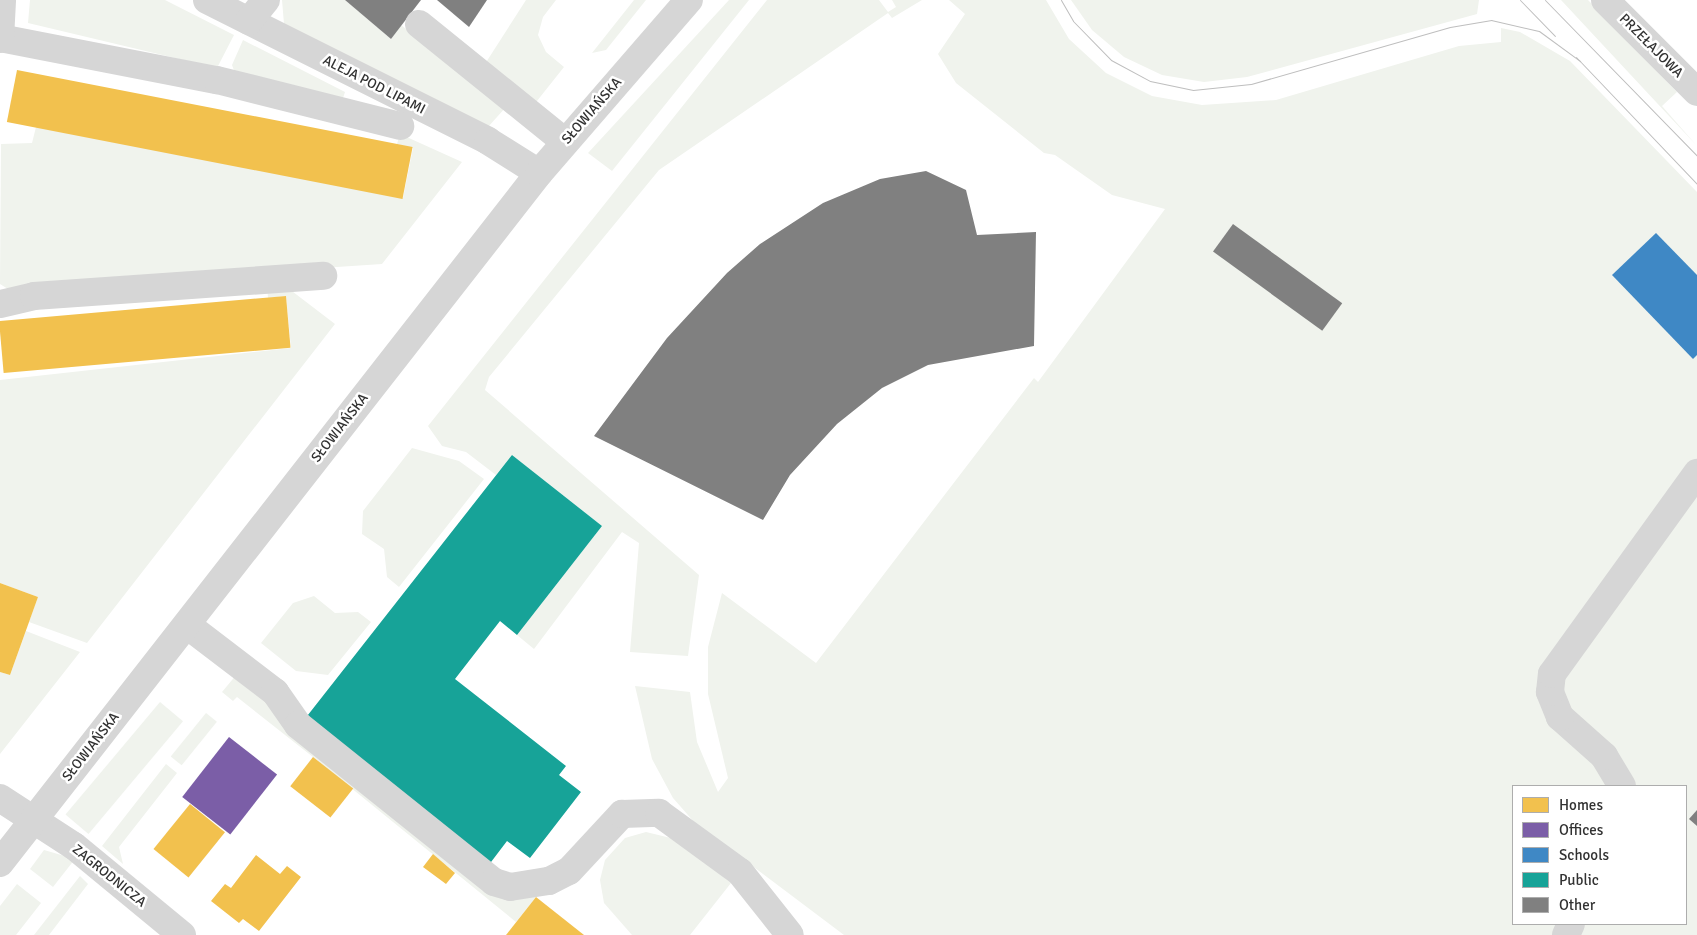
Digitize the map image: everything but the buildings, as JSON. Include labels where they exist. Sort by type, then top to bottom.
[{"type":"street","points":[[2,0],[0,39],[209,78],[400,126]]},
{"type":"street","name":"ALEJA POD LIPAMI","points":[[207,0],[488,141],[539,173]]},
{"type":"street","points":[[249,22],[266,0]]},
{"type":"street","name":"SŁOWIAŃSKA","points":[[0,863],[539,173],[689,0]]},
{"type":"street","name":"PRZEŁAJOWA","points":[[1605,0],[1697,92]]},
{"type":"street","points":[[419,24],[565,142]]},
{"type":"street","points":[[0,304],[34,296],[322,276]]},
{"type":"street","points":[[1621,785],[1604,756],[1560,717],[1550,692],[1552,674],[1697,473]]},
{"type":"street","points":[[186,625],[274,692],[298,725],[494,882],[510,887],[549,881],[569,871],[622,814],[659,813],[740,872],[790,935]]},
{"type":"street","name":"ZAGRODNICZA","points":[[0,798],[34,819],[182,935]]},
{"type":"shaded area","points":[[30,0],[165,0],[234,35],[217,68],[28,23]]},
{"type":"shaded area","points":[[282,0],[345,0],[391,39],[401,25],[506,107],[488,127],[284,24]]},
{"type":"shaded area","points":[[526,0],[556,0],[543,17],[538,35],[546,52],[564,67],[533,106],[483,67]]},
{"type":"shaded area","points":[[634,0],[646,0],[606,50],[592,53]]},
{"type":"shaded area","points":[[729,0],[749,0],[612,171],[588,153]]},
{"type":"shaded area","points":[[767,0],[879,0],[888,12],[896,7],[892,0],[922,0],[892,18],[888,13],[659,170],[489,377],[485,390],[699,575],[688,656],[630,652],[639,543],[622,532],[534,649],[517,635],[602,526],[512,455],[496,475],[466,452],[442,446],[428,426]]},
{"type":"shaded area","points":[[949,0],[1046,0],[1069,39],[1106,73],[1152,96],[1202,105],[1276,100],[1459,46],[1501,42],[1501,28],[1520,32],[1570,61],[1697,192],[1697,935],[1577,935],[1582,925],[1687,925],[1687,785],[1512,785],[1512,925],[1561,925],[1556,935],[844,935],[695,823],[673,798],[652,759],[635,686],[690,692],[697,742],[718,792],[728,778],[708,694],[708,647],[722,593],[816,663],[1034,378],[1038,382],[1165,209],[1112,195],[1055,155],[1044,153],[956,83],[938,54],[965,14]]},
{"type":"shaded area","points":[[1071,0],[1479,0],[1477,14],[1247,77],[1204,82],[1162,75],[1124,57],[1092,30]]},
{"type":"shaded area","points":[[1561,0],[1588,0],[1677,92],[1662,106],[1697,146]]},
{"type":"shaded area","points":[[243,40],[345,92],[343,98],[235,73],[232,65]]},
{"type":"shaded area","points":[[36,127],[403,198],[413,148],[397,144],[400,134],[462,162],[382,264],[8,289],[0,284],[1,144],[32,143]]},
{"type":"shaded area","points":[[284,285],[335,324],[87,643],[29,622],[38,597],[0,583],[0,380],[291,348],[286,296],[268,298],[267,286]]},
{"type":"shaded area","points":[[412,448],[459,461],[484,479],[399,587],[387,577],[384,549],[362,534],[363,511]]},
{"type":"shaded area","points":[[314,596],[335,613],[358,612],[371,622],[328,675],[296,671],[261,643],[293,603]]},
{"type":"shaded area","points":[[26,631],[80,652],[0,754],[0,672],[10,675]]},
{"type":"shaded area","points":[[237,674],[536,897],[516,922],[237,697],[233,701],[222,692]]},
{"type":"shaded area","points":[[160,702],[183,721],[88,834],[66,815]]},
{"type":"shaded area","points":[[206,713],[217,722],[182,765],[171,757]]},
{"type":"shaded area","points":[[166,764],[177,773],[119,847],[123,864],[102,846]]},
{"type":"shaded area","points":[[646,832],[679,840],[731,883],[690,935],[632,935],[604,903],[600,880],[605,860],[625,838]]},
{"type":"shaded area","points":[[44,850],[75,859],[53,887],[30,869]]},
{"type":"shaded area","points":[[80,876],[88,884],[49,935],[34,935]]},
{"type":"shaded area","points":[[17,884],[41,903],[16,935],[0,935],[0,906]]},
{"type":"tram line","points":[[1061,0],[1073,21],[1111,60],[1150,81],[1193,90],[1251,84],[1450,27],[1491,20],[1539,31],[1580,61]]},
{"type":"tram line","points":[[1520,0],[1555,36]]},
{"type":"tram line","points":[[1545,0],[1697,156]]},
{"type":"tram line","points":[[1576,57],[1697,184]]}]
